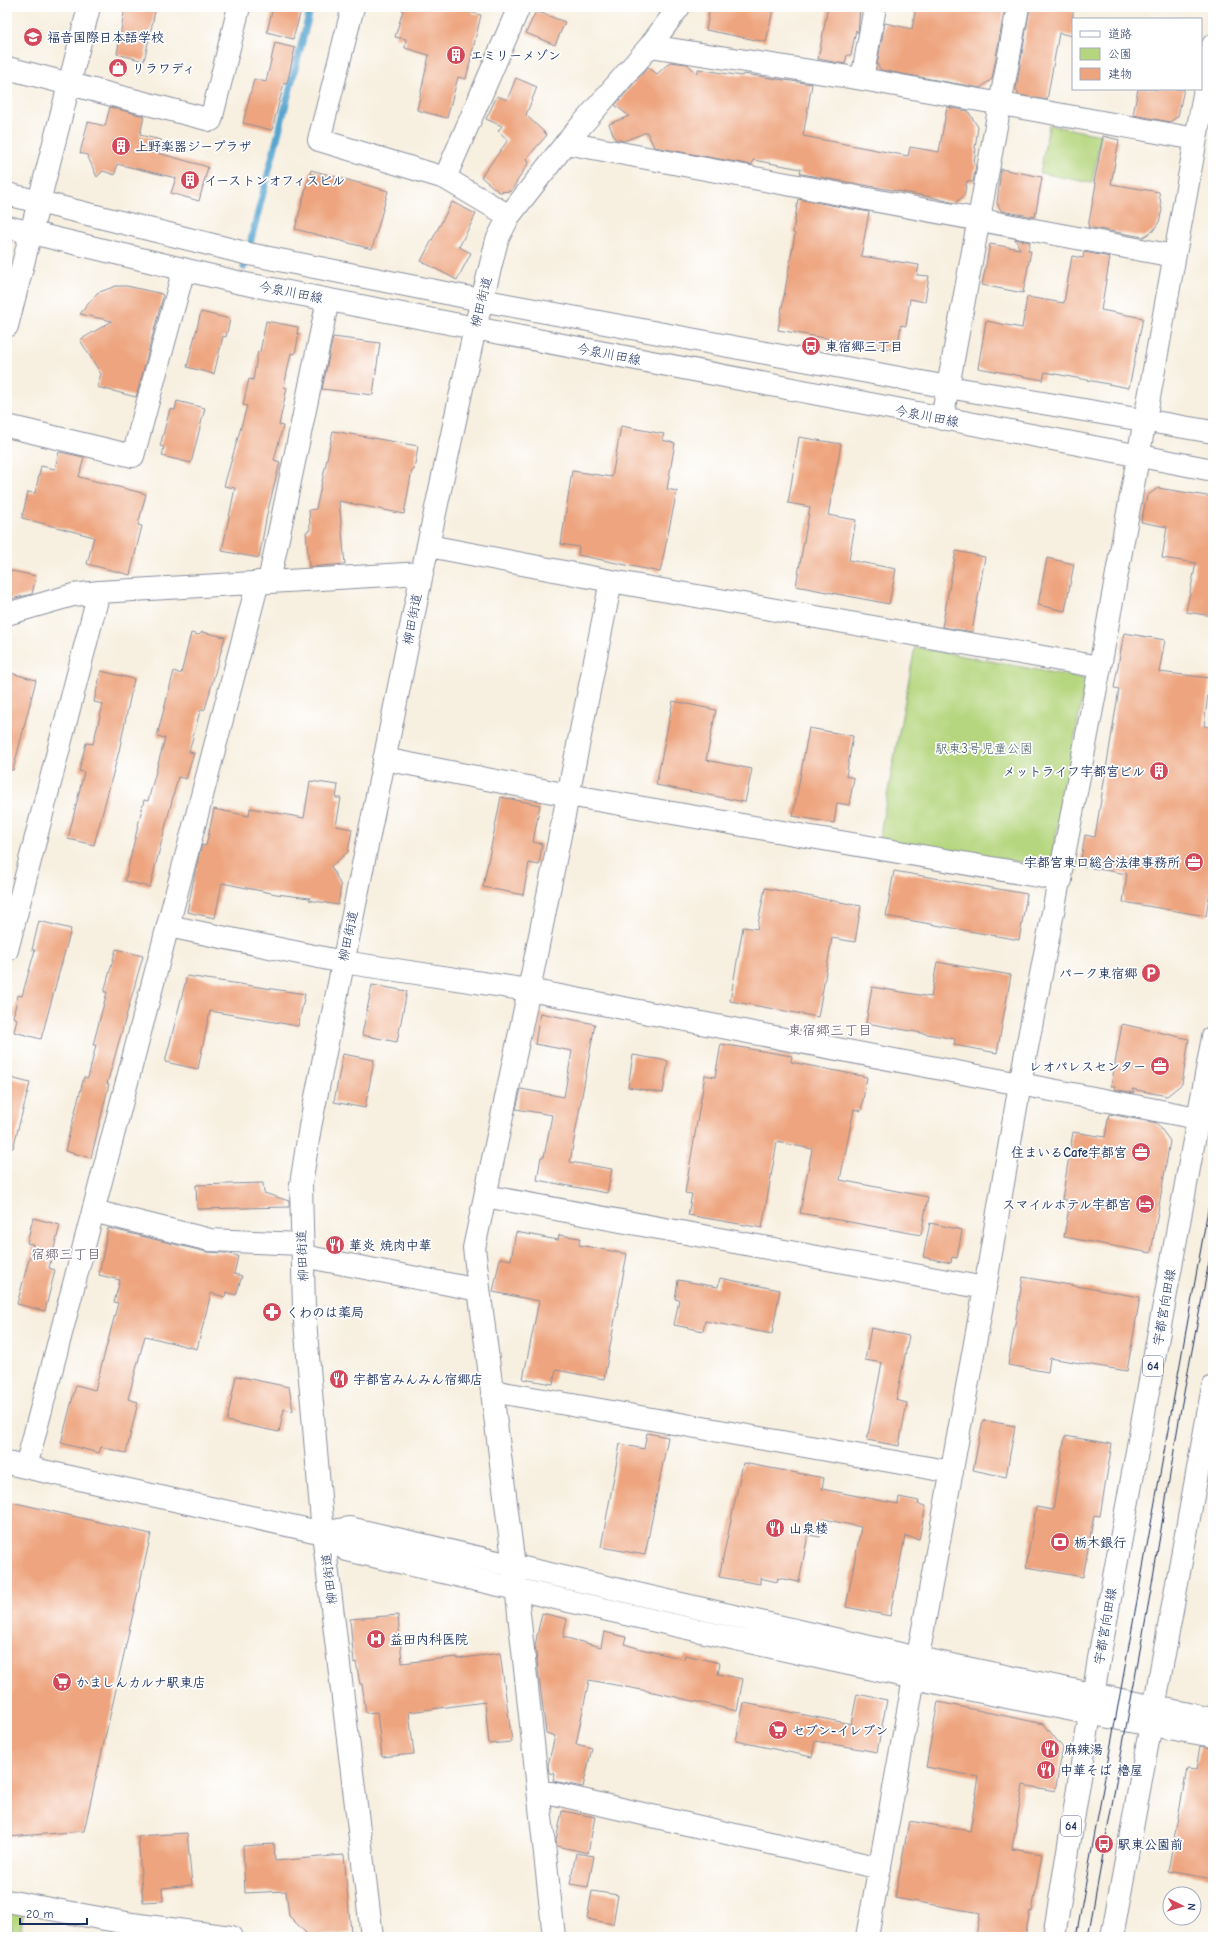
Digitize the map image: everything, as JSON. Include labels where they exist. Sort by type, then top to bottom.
[{"type":"street","points":[[7,326],[89,7]]},
{"type":"street","points":[[7,68],[211,120],[239,7]]},
{"type":"street","points":[[353,7],[319,140],[445,178],[509,216]]},
{"type":"street","points":[[445,178],[519,7]]},
{"type":"street","name":"柳田街道","points":[[372,1937],[323,1533],[304,1310],[301,1184],[310,1127],[342,962],[422,573],[429,546],[474,328],[497,240],[509,216],[566,143],[650,46],[679,7]]},
{"type":"street","points":[[862,79],[875,7]]},
{"type":"street","points":[[942,419],[1018,7]]},
{"type":"street","points":[[867,1937],[986,1288],[1020,1084],[1061,880],[1213,45]]},
{"type":"street","points":[[650,46],[862,79],[999,105],[1196,139]]},
{"type":"street","points":[[566,143],[1174,256]]},
{"type":"street","points":[[7,194],[249,254],[481,300],[948,387],[1213,432]]},
{"type":"street","name":"今泉川田線","points":[[7,227],[184,270],[328,300],[1213,470]]},
{"type":"street","points":[[7,426],[133,456],[184,270]]},
{"type":"street","points":[[328,300],[264,581],[168,926],[93,1211],[17,1465],[323,1533],[347,1550],[516,1589],[1153,1716],[1213,1736]]},
{"type":"street","points":[[429,546],[611,581],[1100,667]]},
{"type":"street","points":[[7,614],[74,595],[99,592],[264,581],[422,573]]},
{"type":"street","points":[[554,1937],[514,1567],[474,1248],[529,990],[611,581]]},
{"type":"street","points":[[7,950],[99,592]]},
{"type":"street","points":[[384,758],[568,794],[1061,880]]},
{"type":"street","points":[[168,926],[342,962],[529,990],[1206,1120]]},
{"type":"street","name":"宇都宮向田線","points":[[1054,1937],[1091,1704],[1206,1120],[1213,1037]]},
{"type":"street","points":[[485,1196],[986,1288]]},
{"type":"street","points":[[93,1211],[210,1240],[302,1250],[479,1290]]},
{"type":"street","points":[[1112,1937],[1213,1387]]},
{"type":"street","points":[[492,1391],[952,1472]]},
{"type":"street","points":[[323,1533],[349,1528],[514,1567],[916,1668]]},
{"type":"street","points":[[1153,1716],[1213,1719]]},
{"type":"street","points":[[538,1790],[880,1868]]},
{"type":"street","points":[[7,1901],[132,1930],[231,1937]]},
{"type":"green space","points":[[1049,125],[1101,135],[1092,183],[1040,173]]},
{"type":"green space","name":"駅東3号児童公園","points":[[915,647],[1086,679],[1050,867],[879,839]]},
{"type":"green space","points":[[7,1911],[23,1913],[20,1937],[11,1937],[12,1926],[7,1920]]},
{"type":"building","points":[[125,7],[156,7],[144,61],[117,54]]},
{"type":"building","points":[[273,7],[302,7],[293,39],[267,32]]},
{"type":"building","points":[[404,7],[474,7],[473,13],[481,15],[466,79],[458,77],[447,118],[417,110],[429,55],[405,48],[406,39],[395,37]]},
{"type":"building","points":[[710,7],[762,7],[773,9],[766,42],[706,30]]},
{"type":"building","points":[[828,7],[860,7],[858,33],[856,30],[851,55],[847,55],[845,64],[818,59]]},
{"type":"building","points":[[916,7],[1005,7],[992,79],[980,88],[881,70],[877,64],[885,23],[912,29]]},
{"type":"building","points":[[1030,7],[1073,7],[1072,36],[1059,33],[1047,100],[1019,95],[1016,89]]},
{"type":"building","points":[[536,11],[565,22],[555,45],[526,33]]},
{"type":"building","points":[[275,43],[295,48],[287,84],[284,83],[272,130],[243,123],[254,79],[266,82]]},
{"type":"building","points":[[670,62],[687,64],[698,74],[698,69],[742,76],[743,74],[812,84],[803,136],[908,156],[910,147],[939,152],[947,107],[968,111],[978,127],[974,164],[976,165],[973,182],[967,181],[964,196],[955,203],[931,197],[802,174],[800,173],[801,169],[753,160],[752,165],[654,147],[647,132],[624,141],[615,139],[609,124],[629,116],[615,105],[648,67],[657,74]]},
{"type":"building","points":[[516,78],[537,87],[526,115],[547,135],[526,159],[529,162],[511,191],[499,192],[481,177],[508,140],[498,131],[502,126],[486,119],[497,96],[507,100]]},
{"type":"building","points":[[1138,90],[1184,90],[1178,116],[1170,122],[1133,115]]},
{"type":"building","name":"上野楽器ジープラザ","points":[[110,107],[144,116],[140,135],[161,140],[158,153],[208,167],[199,201],[171,193],[176,178],[117,164],[115,175],[103,171],[97,177],[87,155],[80,153],[88,122],[105,126]]},
{"type":"building","points":[[1103,136],[1119,140],[1111,184],[1159,192],[1162,210],[1159,222],[1153,231],[1143,237],[1088,227],[1096,184],[1094,183]]},
{"type":"building","points":[[1001,169],[1042,177],[1035,217],[1001,211],[997,203]]},
{"type":"building","points":[[311,170],[388,191],[372,249],[295,229]]},
{"type":"building","points":[[798,199],[869,212],[861,256],[919,265],[917,275],[929,276],[925,302],[910,299],[906,326],[901,325],[897,350],[778,330],[795,234],[793,233]]},
{"type":"building","points":[[452,202],[476,214],[459,247],[471,253],[457,280],[421,261]]},
{"type":"building","points":[[1015,239],[1030,242],[1028,251],[1031,251],[1023,293],[982,285],[990,244],[1020,249]]},
{"type":"building","points":[[1084,252],[1110,257],[1101,310],[1143,318],[1129,388],[1045,372],[1043,380],[978,368],[986,321],[1022,328],[1027,297],[1064,303],[1072,256],[1083,258]]},
{"type":"building","points":[[116,286],[127,286],[162,294],[163,297],[136,397],[97,387],[101,374],[80,340],[112,321],[80,314],[97,293]]},
{"type":"building","points":[[201,312],[230,319],[226,337],[223,336],[214,374],[187,367]]},
{"type":"building","points":[[266,321],[298,327],[297,334],[299,334],[295,354],[291,353],[284,387],[287,388],[279,425],[283,426],[274,460],[280,462],[267,514],[259,558],[222,551],[235,488],[224,486],[247,406],[243,405],[249,379],[253,380],[258,351],[260,352]]},
{"type":"building","points":[[333,337],[380,343],[373,395],[322,389]]},
{"type":"building","points":[[177,401],[205,408],[191,463],[162,456],[164,447],[160,446],[170,409],[175,410]]},
{"type":"building","points":[[621,426],[664,434],[662,440],[675,443],[667,489],[677,491],[660,572],[578,555],[579,547],[561,544],[572,471],[612,477]]},
{"type":"building","points":[[333,431],[418,446],[414,470],[412,470],[404,514],[339,501],[345,564],[309,567],[306,532],[310,530],[309,510],[316,509]]},
{"type":"building","points":[[799,437],[841,444],[828,515],[856,520],[849,560],[896,569],[889,604],[796,586],[810,507],[788,503]]},
{"type":"building","points":[[59,452],[84,457],[79,477],[146,494],[138,525],[142,526],[130,575],[87,564],[94,537],[22,518],[28,492],[35,493],[41,466],[55,469]]},
{"type":"building","points":[[1158,488],[1213,497],[1213,616],[1186,612],[1196,563],[1162,558],[1167,527],[1141,522],[1147,496]]},
{"type":"building","points":[[956,551],[985,557],[972,632],[942,627]]},
{"type":"building","points":[[1047,558],[1074,564],[1065,611],[1038,605]]},
{"type":"building","points":[[7,570],[36,576],[32,594],[7,600]]},
{"type":"building","points":[[202,632],[225,637],[205,709],[200,711],[189,752],[194,753],[186,779],[178,777],[150,887],[125,881],[144,800],[148,801],[165,738],[157,736],[174,671],[181,674],[191,633],[199,635]]},
{"type":"building","points":[[1124,633],[1165,640],[1159,672],[1210,678],[1204,726],[1213,728],[1213,872],[1206,916],[1123,902],[1127,874],[1080,866],[1085,835],[1095,837],[1119,689],[1114,688]]},
{"type":"building","points":[[101,671],[134,679],[119,751],[94,845],[68,839],[84,772],[79,771],[86,743],[93,744],[103,704],[94,702]]},
{"type":"building","points":[[7,672],[36,680],[13,770],[7,770]]},
{"type":"building","points":[[673,701],[716,710],[706,760],[752,769],[745,802],[656,785]]},
{"type":"building","points":[[809,728],[853,736],[846,776],[854,778],[849,805],[837,803],[834,823],[793,816]]},
{"type":"building","points":[[310,781],[338,785],[336,798],[341,798],[336,826],[352,829],[348,852],[331,866],[341,886],[338,905],[309,900],[310,898],[276,894],[222,883],[215,918],[187,912],[198,859],[202,845],[206,846],[214,809],[249,816],[250,808],[304,818]]},
{"type":"building","points":[[501,797],[540,805],[533,842],[542,844],[539,865],[529,863],[523,895],[483,887]]},
{"type":"building","points":[[894,871],[1027,894],[1019,940],[886,916]]},
{"type":"building","points":[[765,888],[861,906],[855,942],[832,938],[818,1017],[730,1001],[743,927],[757,929]]},
{"type":"building","points":[[39,921],[71,929],[41,1039],[14,1032],[17,1019],[13,1017],[18,995],[22,996],[35,950],[32,950]]},
{"type":"building","points":[[116,949],[143,956],[107,1084],[109,1084],[91,1158],[65,1151],[84,1077],[88,1078],[96,1045],[93,1045],[107,992],[104,992]]},
{"type":"building","points":[[937,962],[1011,975],[997,1053],[954,1045],[955,1039],[866,1023],[872,987],[931,997]]},
{"type":"building","points":[[187,976],[305,994],[298,1026],[210,1011],[198,1069],[165,1062]]},
{"type":"building","points":[[372,985],[407,991],[397,1042],[362,1035]]},
{"type":"building","points":[[540,1013],[595,1024],[570,1162],[612,1169],[607,1193],[537,1180],[541,1157],[544,1157],[552,1115],[516,1109],[521,1089],[564,1097],[572,1051],[535,1044]]},
{"type":"building","points":[[1122,1024],[1189,1039],[1182,1084],[1167,1096],[1132,1089],[1134,1093],[1114,1089],[1115,1086],[1111,1086]]},
{"type":"building","points":[[721,1044],[792,1056],[791,1062],[867,1077],[861,1111],[854,1109],[840,1180],[928,1197],[921,1235],[800,1213],[812,1149],[777,1142],[762,1228],[688,1215],[692,1194],[685,1193],[705,1075],[715,1077]]},
{"type":"building","points":[[343,1054],[374,1060],[365,1108],[334,1102]]},
{"type":"building","points":[[633,1055],[668,1061],[663,1093],[628,1087]]},
{"type":"building","points":[[7,1077],[30,1083],[13,1148],[7,1147]]},
{"type":"building","points":[[1109,1114],[1157,1123],[1170,1141],[1151,1253],[1064,1237],[1070,1201],[1062,1199],[1073,1132],[1105,1137]]},
{"type":"building","points":[[263,1183],[264,1193],[289,1201],[289,1207],[197,1209],[196,1185]]},
{"type":"building","points":[[33,1218],[60,1225],[49,1268],[55,1270],[45,1311],[17,1304],[33,1244],[27,1243]]},
{"type":"building","points":[[930,1223],[962,1230],[957,1258],[952,1257],[951,1263],[923,1257]]},
{"type":"building","points":[[108,1228],[207,1252],[226,1253],[238,1256],[234,1274],[242,1276],[236,1295],[226,1292],[225,1297],[211,1293],[197,1349],[145,1336],[128,1399],[138,1402],[126,1453],[101,1447],[99,1453],[61,1443],[76,1385],[95,1390],[118,1303],[114,1302],[120,1280],[99,1275]]},
{"type":"building","points":[[516,1232],[558,1240],[559,1235],[580,1238],[579,1245],[627,1254],[604,1379],[556,1370],[553,1384],[523,1379],[539,1301],[493,1292],[500,1258],[511,1260]]},
{"type":"building","points":[[1023,1277],[1140,1297],[1127,1371],[1050,1358],[1048,1372],[1008,1365]]},
{"type":"building","points":[[720,1278],[780,1290],[772,1334],[705,1321],[703,1331],[674,1325],[679,1300],[675,1299],[678,1280],[718,1287]]},
{"type":"building","points":[[871,1328],[909,1336],[896,1400],[907,1403],[899,1446],[867,1440],[882,1363],[865,1360]]},
{"type":"building","points":[[236,1376],[289,1387],[293,1411],[284,1409],[279,1432],[227,1421]]},
{"type":"building","points":[[983,1420],[1015,1426],[1006,1477],[973,1470]]},
{"type":"building","points":[[647,1433],[668,1437],[645,1555],[601,1547],[620,1444],[644,1449]]},
{"type":"building","points":[[1065,1436],[1112,1444],[1100,1516],[1094,1515],[1083,1577],[1026,1567],[1036,1507],[1053,1510]]},
{"type":"building","points":[[743,1463],[824,1478],[822,1489],[898,1504],[899,1497],[919,1501],[918,1504],[926,1506],[919,1539],[905,1536],[890,1616],[846,1607],[861,1527],[823,1519],[820,1537],[808,1535],[799,1582],[778,1578],[777,1582],[760,1578],[760,1584],[719,1577]]},
{"type":"building","name":"かましんカルナ駅東店","points":[[7,1501],[151,1534],[84,1831],[7,1837]]},
{"type":"building","points":[[542,1613],[567,1619],[563,1637],[601,1647],[604,1632],[626,1637],[624,1644],[641,1649],[684,1659],[685,1655],[720,1663],[718,1674],[743,1679],[737,1711],[658,1693],[589,1680],[576,1744],[592,1748],[583,1787],[553,1781],[555,1774],[549,1773],[548,1765],[555,1736],[546,1733],[535,1645]]},
{"type":"building","points":[[398,1615],[402,1663],[457,1657],[457,1659],[500,1653],[512,1742],[489,1744],[485,1702],[409,1712],[414,1754],[382,1757],[377,1712],[366,1713],[362,1684],[360,1684],[356,1662],[354,1663],[350,1619]]},
{"type":"building","points":[[857,1694],[887,1700],[877,1752],[815,1741],[812,1757],[736,1741],[744,1703],[851,1724]]},
{"type":"building","points":[[938,1702],[1044,1724],[1063,1748],[1055,1791],[1023,1785],[1012,1849],[1042,1854],[1032,1912],[1030,1911],[1025,1937],[976,1937],[980,1913],[895,1898],[909,1821],[970,1831],[979,1777],[926,1767]]},
{"type":"building","points":[[1200,1746],[1213,1748],[1213,1879],[1168,1871],[1187,1769],[1196,1770]]},
{"type":"building","points":[[562,1811],[595,1817],[588,1853],[557,1846],[556,1841]]},
{"type":"building","points":[[187,1833],[192,1885],[162,1888],[163,1901],[143,1902],[138,1836]]},
{"type":"building","points":[[274,1844],[275,1861],[344,1855],[351,1933],[310,1937],[289,1916],[286,1891],[245,1893],[243,1846]]},
{"type":"building","points":[[576,1853],[594,1856],[588,1887],[570,1884]]},
{"type":"building","points":[[592,1891],[618,1895],[613,1924],[587,1919]]},
{"type":"waterway","points":[[244,267],[311,7]]},
{"type":"tram line","points":[[1076,1937],[1213,1182]]},
{"type":"tram line","points":[[1088,1937],[1152,1584],[1181,1408],[1213,1241]]},
{"type":"place","name":"福音国際日本語学校","points":[[33,37]]},
{"type":"place","name":"エミリーメゾン","points":[[456,55]]},
{"type":"place","name":"リラワディ","points":[[118,68]]},
{"type":"place","name":"上野楽器ジープラザ","points":[[121,146]]},
{"type":"place","name":"イーストンオフィスビル","points":[[190,180]]},
{"type":"place","name":"東宿郷三丁目","points":[[811,346]]},
{"type":"place","name":"メットライフ宇都宮ビル","points":[[1159,771]]},
{"type":"place","name":"宇都宮東口総合法律事務所","points":[[1194,862]]},
{"type":"place","name":"パーク東宿郷","points":[[1151,973]]},
{"type":"place","name":"レオパレスセンター","points":[[1160,1066]]},
{"type":"place","name":"住まいるCafe宇都宮","points":[[1141,1152]]},
{"type":"place","name":"スマイルホテル宇都宮","points":[[1145,1204]]},
{"type":"place","name":"華炎 焼肉中華","points":[[335,1245]]},
{"type":"place","name":"くわのは薬局","points":[[272,1312]]},
{"type":"place","name":"宇都宮みんみん宿郷店","points":[[339,1379]]},
{"type":"place","name":"山泉楼","points":[[775,1528]]},
{"type":"place","name":"栃木銀行","points":[[1060,1542]]},
{"type":"place","name":"益田内科医院","points":[[376,1639]]},
{"type":"place","name":"かましんカルナ駅東店","points":[[62,1682]]},
{"type":"place","name":"セブン-イレブン","points":[[778,1730]]},
{"type":"place","name":"麻辣湯","points":[[1050,1749]]},
{"type":"place","name":"中華そば 櫓屋","points":[[1046,1770]]},
{"type":"place","name":"駅東公園前","points":[[1104,1844]]},
{"type":"district","name":"東宿郷三丁目","points":[[830,1030]]},
{"type":"district","name":"宿郷三丁目","points":[[66,1254]]}]
